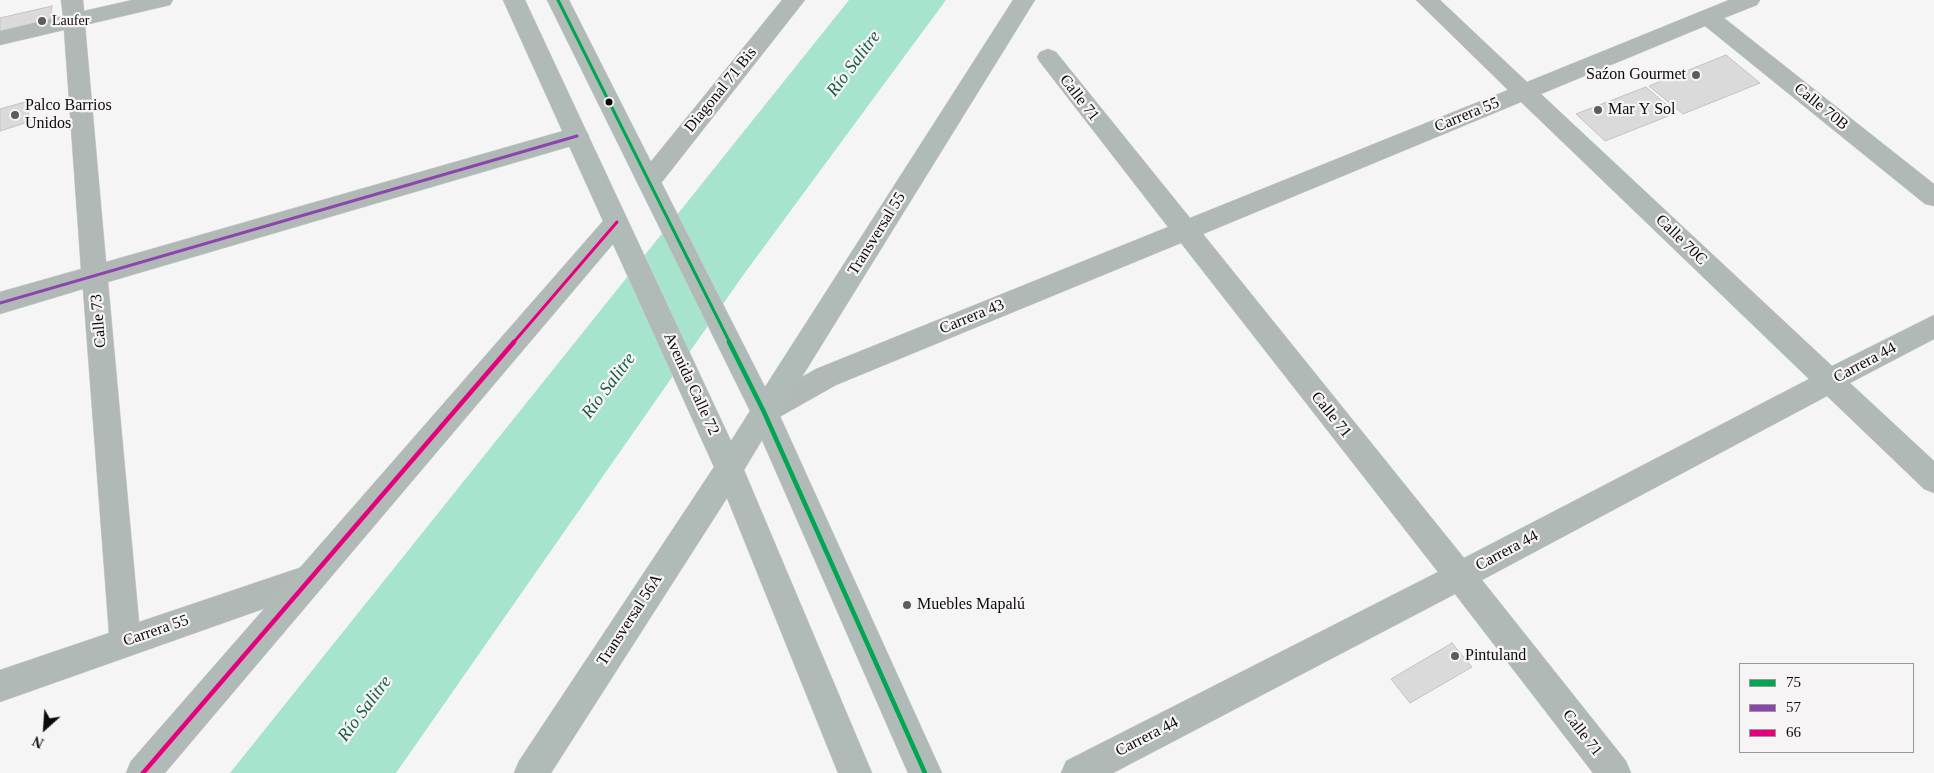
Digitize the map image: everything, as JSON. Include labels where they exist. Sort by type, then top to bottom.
[{"type":"main road","name":"Avenida Calle 72","points":[[514,0],[729,468],[855,773]]},
{"type":"main road","points":[[558,0],[764,412],[925,773]]},
{"type":"main road","name":"Transversal 55","points":[[729,468],[1024,0]]},
{"type":"main road","points":[[143,773],[311,578],[622,234]]},
{"type":"main road","name":"Transversal 56A","points":[[531,773],[729,468]]},
{"type":"street","points":[[0,38],[73,10],[162,0]]},
{"type":"street","name":"Diagonal 71 Bis","points":[[649,181],[794,0]]},
{"type":"street","name":"Calle 70C","points":[[1427,0],[1934,480]]},
{"type":"street","name":"Carrera 55","points":[[1184,230],[1749,0]]},
{"type":"street","name":"Calle 73","points":[[73,10],[126,642]]},
{"type":"street","name":"Calle 70B","points":[[1708,17],[1934,197]]},
{"type":"street","name":"Calle 71","points":[[1048,57],[1614,773]]},
{"type":"street","points":[[0,303],[577,136]]},
{"type":"street","name":"Carrera 43","points":[[764,412],[826,377],[1184,230]]},
{"type":"street","name":"Carrera 44","points":[[1078,773],[1460,576],[1934,326]]},
{"type":"street","name":"Carrera 55","points":[[0,686],[311,578]]},
{"type":"water","name":"Río Salitre","points":[[849,0],[946,0],[744,274],[396,773],[230,773]]},
{"type":"building","points":[[52,6],[50,22],[0,34],[0,18]]},
{"type":"building","points":[[1726,55],[1760,83],[1683,114],[1649,86]]},
{"type":"building","points":[[1646,87],[1676,113],[1605,141],[1576,114]]},
{"type":"building","name":"Palco Barrios Unidos","points":[[25,102],[31,121],[0,131],[0,109]]},
{"type":"building","points":[[1452,643],[1472,667],[1410,703],[1391,679]]},
{"type":"transit line","name":"75","points":[[558,0],[764,412],[925,773]]},
{"type":"transit line","name":"57","points":[[0,303],[577,136]]},
{"type":"transit line","name":"66","points":[[143,773],[617,222]]},
{"type":"place","name":"Laufer","points":[[42,21]]},
{"type":"place","name":"Saźon Gourmet","points":[[1696,75]]},
{"type":"place","name":"Mar Y Sol","points":[[1598,110]]},
{"type":"place","name":"Palco Barrios Unidos","points":[[15,115]]},
{"type":"place","name":"Muebles Mapalú","points":[[907,605]]},
{"type":"place","name":"Pintuland","points":[[1455,656]]}]
